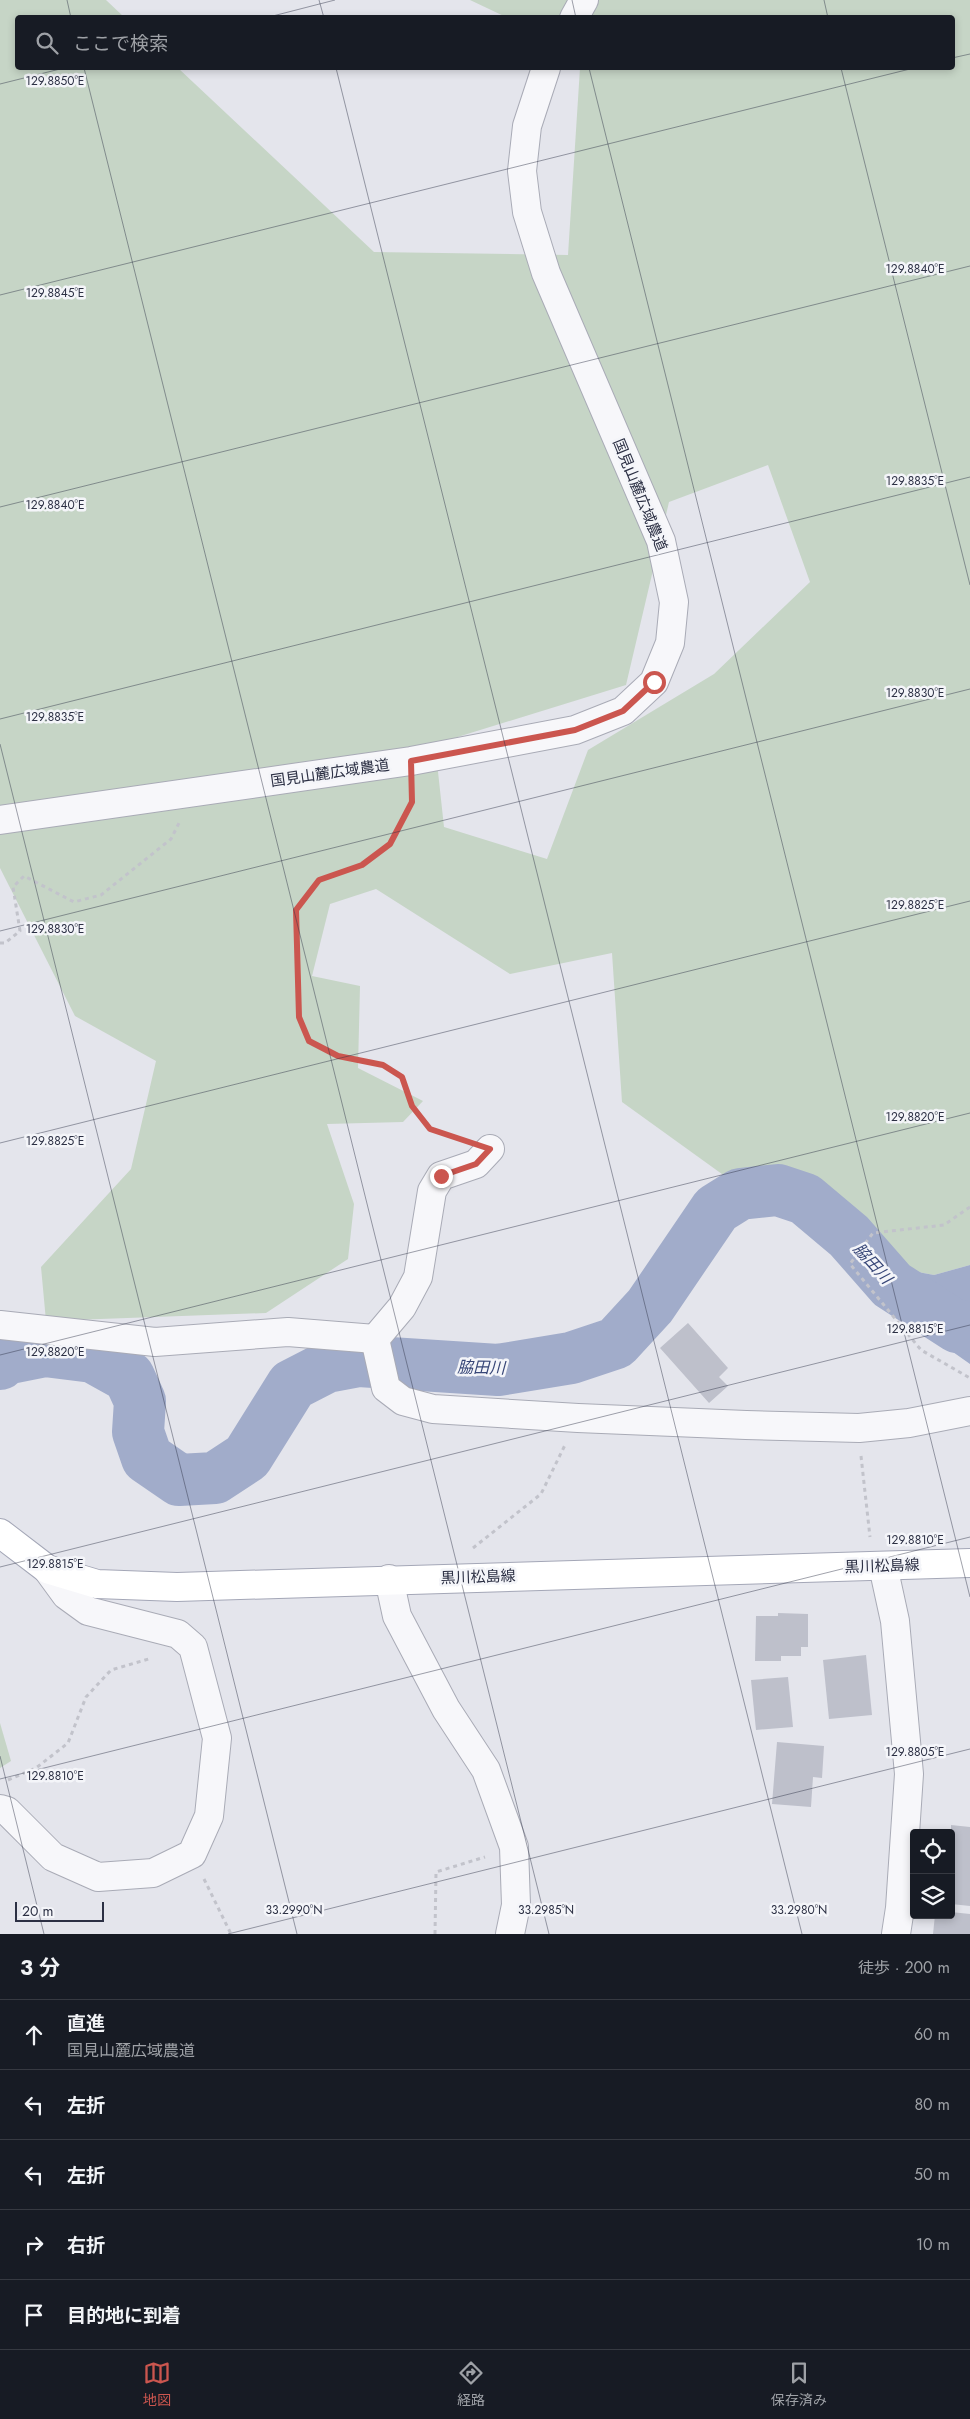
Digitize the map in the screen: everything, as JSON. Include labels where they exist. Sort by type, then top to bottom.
[{"type":"main road","name":"黒川松島線","points":[[0,1533],[47,1569],[97,1584],[168,1586],[970,1563]]},
{"type":"street","points":[[576,15],[584,0]]},
{"type":"street","name":"国見山麓広域農道","points":[[0,820],[411,761],[575,730],[623,711],[654,682],[670,643],[674,602],[661,541],[546,273],[527,212],[522,171],[527,126],[545,70]]},
{"type":"street","points":[[374,1339],[402,1307],[418,1277],[432,1191],[441,1176],[476,1164],[490,1149]]},
{"type":"street","points":[[0,1325],[155,1342],[288,1332],[374,1339]]},
{"type":"street","points":[[374,1339],[386,1388],[403,1401],[433,1409],[578,1418],[859,1428],[909,1423],[970,1411]]},
{"type":"street","points":[[883,1566],[895,1621],[908,1774],[900,1908],[896,1934]]},
{"type":"street","points":[[0,1809],[7,1811],[53,1857],[98,1877],[153,1873],[192,1854],[209,1816],[217,1738],[193,1647],[178,1634],[88,1611],[66,1596],[47,1569]]},
{"type":"street","points":[[389,1580],[397,1616],[446,1708],[486,1770],[514,1848],[516,1906],[510,1934]]},
{"type":"path","points":[[411,761],[412,802],[390,844],[362,865],[319,880],[296,910],[299,1017],[309,1041],[338,1056],[383,1065],[402,1077],[412,1106],[430,1129],[490,1149]]},
{"type":"path","points":[[0,942],[5,944],[20,931],[13,887],[24,876],[74,902],[101,895],[171,839],[196,792]]},
{"type":"path","points":[[970,1207],[944,1225],[873,1233],[850,1264],[921,1350],[970,1378]]},
{"type":"path","points":[[435,1578],[541,1494],[578,1418]]},
{"type":"path","points":[[859,1428],[870,1537],[883,1566]]},
{"type":"path","points":[[0,1783],[36,1768],[68,1743],[86,1696],[111,1670],[193,1647]]},
{"type":"path","points":[[435,1934],[436,1872],[514,1848]]},
{"type":"path","points":[[192,1854],[231,1934]]},
{"type":"green space","points":[[0,0],[106,0],[122,15],[15,15],[15,70],[180,70],[374,252],[568,255],[580,70],[955,70],[955,15],[502,15],[470,0],[970,0],[970,1265],[934,1275],[891,1267],[806,1187],[733,1182],[622,1102],[612,953],[510,974],[376,889],[330,904],[312,976],[360,986],[358,1068],[423,1101],[403,1122],[327,1124],[354,1204],[348,1259],[266,1313],[46,1321],[41,1267],[131,1169],[156,1061],[75,1016],[0,868]],"holes":[[[768,465],[810,582],[714,674],[588,750],[547,859],[444,827],[435,744],[626,685],[669,502]]]},
{"type":"green space","points":[[0,1723],[11,1761],[0,1768]]},
{"type":"water","points":[[970,1265],[970,1364],[926,1333],[884,1285],[891,1267],[934,1275]]},
{"type":"building","points":[[688,1323],[728,1368],[719,1377],[728,1386],[709,1403],[660,1348]]},
{"type":"building","points":[[778,1613],[808,1614],[808,1647],[801,1647],[801,1656],[781,1656],[781,1661],[755,1661],[756,1616],[778,1616]]},
{"type":"building","points":[[866,1655],[872,1715],[829,1719],[823,1660]]},
{"type":"building","points":[[788,1677],[793,1727],[756,1730],[751,1680]]},
{"type":"building","points":[[777,1742],[824,1746],[822,1778],[813,1777],[811,1807],[772,1804]]},
{"type":"building","points":[[951,1825],[970,1827],[970,1906],[955,1904],[955,1829],[951,1829]]},
{"type":"building","points":[[955,1912],[970,1914],[970,1934],[933,1934],[935,1919],[955,1919]]},
{"type":"waterway","name":"脇田川","points":[[0,1364],[5,1359],[45,1351],[93,1357],[129,1377],[140,1401],[138,1432],[147,1458],[179,1480],[215,1478],[247,1457],[292,1385],[327,1367],[359,1361],[498,1370],[571,1358],[616,1343],[650,1306],[716,1209],[740,1194],[778,1190],[805,1199],[849,1236],[892,1285],[957,1327],[970,1326]]},
{"type":"route","points":[[441,1176],[476,1164],[490,1149],[430,1129],[412,1106],[402,1077],[383,1065],[338,1056],[309,1041],[299,1017],[296,910],[319,880],[362,865],[390,844],[412,802],[411,761],[575,730],[623,711],[654,682]]}]
